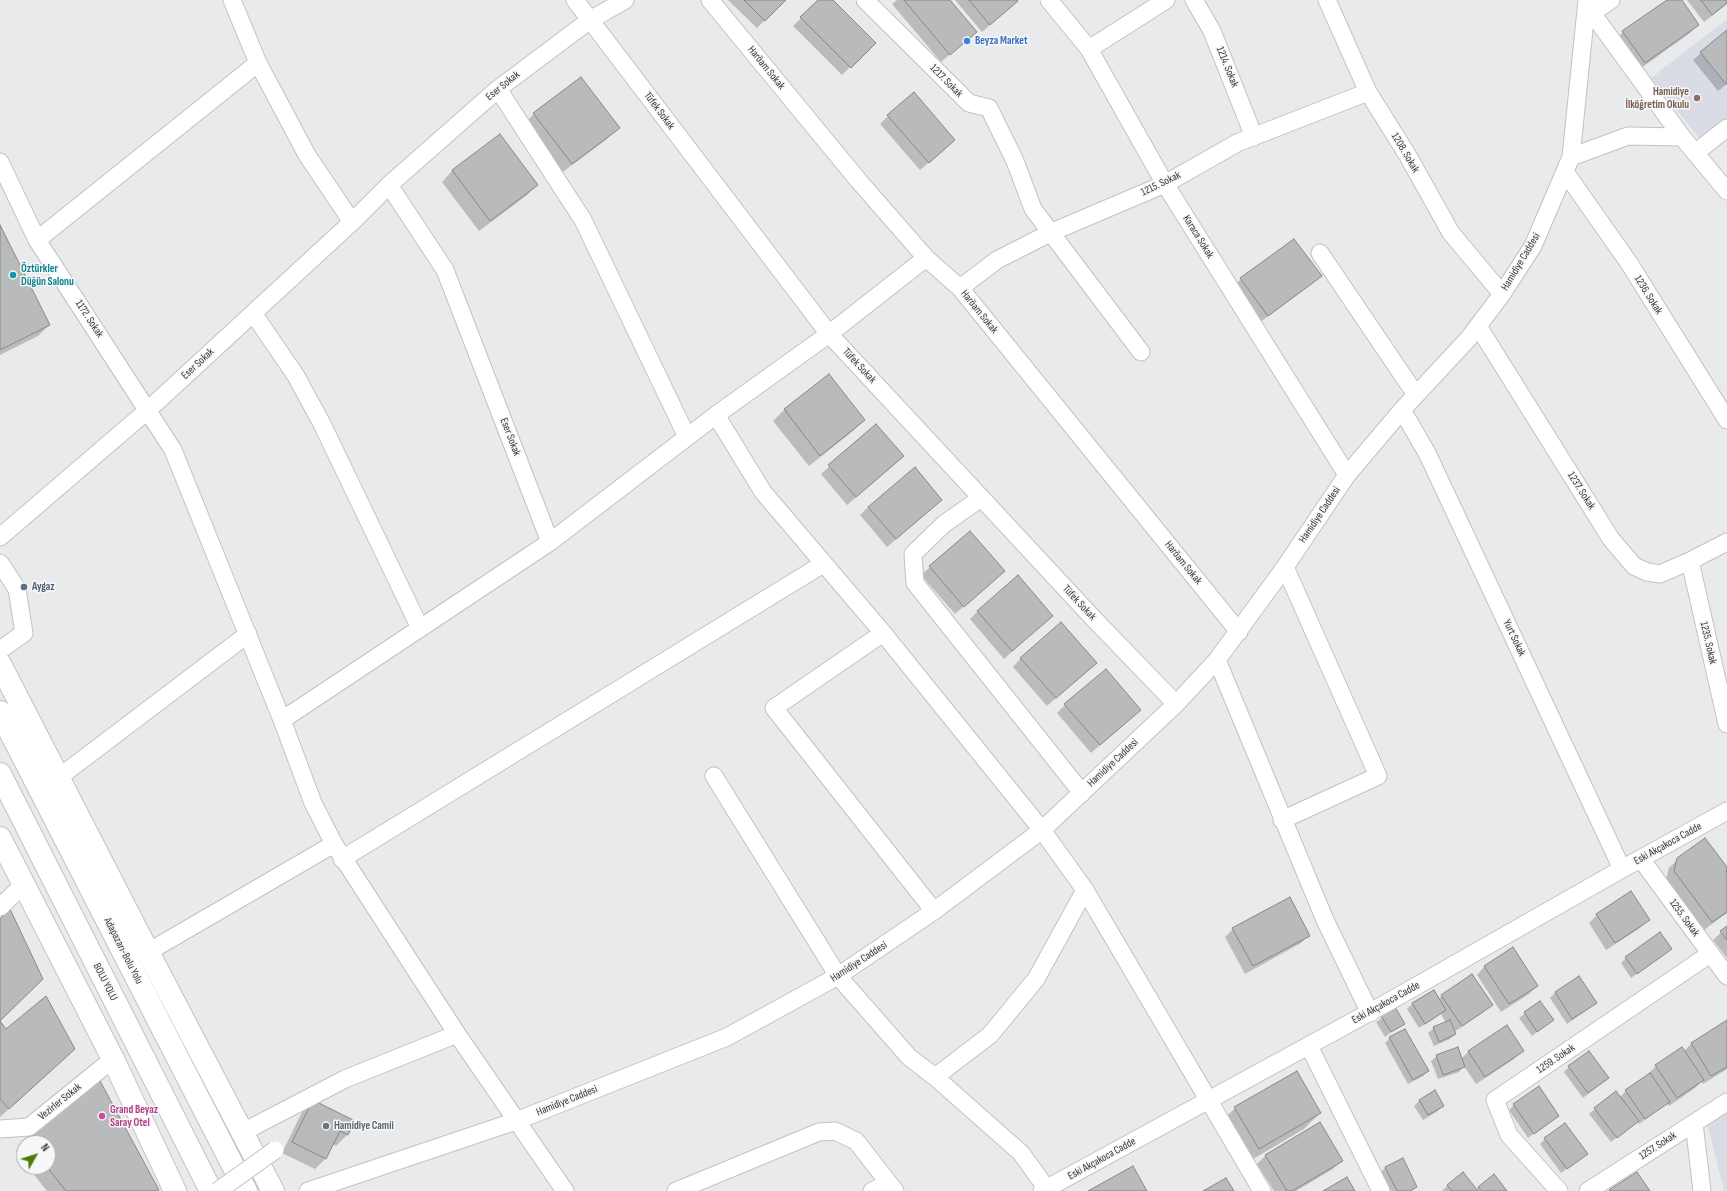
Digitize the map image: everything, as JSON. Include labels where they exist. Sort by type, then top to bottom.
[{"type":"highway","points":[[0,664],[273,1191]]},
{"type":"highway","name":"Adapazarı-Bolu Yolu","points":[[0,712],[246,1191]]},
{"type":"highway","name":"BOLU YOLU","points":[[0,774],[211,1191]]},
{"type":"highway","points":[[0,838],[113,1059],[175,1191]]},
{"type":"street","points":[[232,0],[258,63],[307,155],[352,222]]},
{"type":"street","name":"Tüfek Sokak","points":[[575,0],[829,334],[1093,618],[1176,704]]},
{"type":"street","name":"Eser Sokak","points":[[0,537],[148,410],[352,222],[389,185],[498,89],[590,20],[625,0]]},
{"type":"street","name":"Haröam Sokak","points":[[710,0],[858,180],[926,258],[960,288],[1239,632]]},
{"type":"street","name":"1217. Sokak","points":[[865,0],[969,103],[989,108],[1015,161],[1033,209],[1052,232]]},
{"type":"street","name":"Karaca Sokak","points":[[1050,0],[1089,49],[1165,184],[1347,475]]},
{"type":"street","points":[[1089,49],[1166,0]]},
{"type":"street","name":"1214. Sokak","points":[[1194,0],[1212,31],[1254,137]]},
{"type":"street","name":"1208. Sokak","points":[[1327,0],[1368,92],[1408,156],[1451,233],[1502,294]]},
{"type":"street","points":[[1610,0],[1589,6],[1682,137],[1727,191]]},
{"type":"street","name":"Hamidiye Caddesi","points":[[308,1191],[516,1121],[726,1037],[838,976],[934,911],[1042,830],[1082,793],[1176,704],[1217,660],[1239,632],[1285,567],[1347,475],[1402,410],[1469,338],[1502,294],[1533,246],[1568,165],[1589,6]]},
{"type":"street","points":[[37,240],[258,63]]},
{"type":"street","points":[[498,89],[583,220],[688,437]]},
{"type":"street","name":"1215. Sokak","points":[[960,288],[997,260],[1052,232],[1165,184],[1237,143],[1368,92]]},
{"type":"street","points":[[1695,153],[1727,128]]},
{"type":"street","points":[[1568,165],[1628,136],[1682,137]]},
{"type":"street","name":"1172. Sokak","points":[[0,162],[37,240],[173,450],[248,634],[313,803],[342,859],[457,1034],[516,1121],[553,1171],[565,1191]]},
{"type":"street","name":"1236. Sokak","points":[[1568,165],[1727,420]]},
{"type":"street","name":"Eser Sokak","points":[[389,185],[444,270],[550,542]]},
{"type":"street","points":[[1052,232],[1141,352]]},
{"type":"street","points":[[1320,253],[1416,395]]},
{"type":"street","points":[[282,720],[550,542],[716,415],[829,334],[926,258]]},
{"type":"street","points":[[253,313],[300,382],[322,424],[420,628]]},
{"type":"street","name":"1237. Sokak","points":[[1478,326],[1611,539],[1634,566],[1647,572],[1660,574],[1727,542]]},
{"type":"street","name":"Yurt Sokak","points":[[1402,410],[1427,453],[1622,869]]},
{"type":"street","points":[[716,415],[763,492],[823,564],[883,632],[1042,830],[1085,890],[1262,1191]]},
{"type":"street","points":[[981,498],[944,524],[913,554],[915,584],[1082,793]]},
{"type":"street","name":"1235. Sokak","points":[[1690,561],[1727,724]]},
{"type":"street","points":[[0,563],[17,589],[24,633],[0,650]]},
{"type":"street","points":[[342,859],[823,564]]},
{"type":"street","points":[[1282,820],[1378,776],[1285,567]]},
{"type":"street","points":[[883,632],[774,708],[934,911]]},
{"type":"street","points":[[58,778],[248,634]]},
{"type":"street","points":[[1217,660],[1282,820],[1325,920],[1370,1012]]},
{"type":"street","points":[[714,776],[838,976],[909,1057],[1021,1153],[1054,1188]]},
{"type":"street","name":"Eski Akçakoca Cadde","points":[[1054,1188],[1727,811]]},
{"type":"street","points":[[148,952],[334,844]]},
{"type":"street","name":"1255. Sokak","points":[[1641,859],[1727,976]]},
{"type":"street","points":[[0,907],[23,885]]},
{"type":"street","points":[[934,1077],[990,1035],[1036,979],[1085,890]]},
{"type":"street","name":"1259. Sokak","points":[[1559,1191],[1508,1135],[1495,1100],[1710,954]]},
{"type":"street","points":[[243,1132],[345,1079],[457,1034]]},
{"type":"street","points":[[1309,1046],[1381,1191]]},
{"type":"street","name":"Vezirler Sokak","points":[[0,1129],[29,1127],[113,1059]]},
{"type":"street","name":"1257. Sokak","points":[[1588,1191],[1727,1102]]},
{"type":"street","points":[[1694,1123],[1702,1191]]},
{"type":"street","points":[[676,1191],[819,1132],[835,1131],[856,1141],[892,1187],[872,1191]]},
{"type":"street","points":[[218,1191],[275,1150]]},
{"type":"shaded area","name":"Hamidiye İlköğretim Okulu","points":[[1727,19],[1727,119],[1700,139],[1651,78]]},
{"type":"shaded area","points":[[1727,1110],[1727,1191],[1724,1191],[1707,1123]]},
{"type":"building","points":[[744,0],[786,0],[765,21]]},
{"type":"building","points":[[818,0],[833,0],[876,43],[851,68],[800,17]]},
{"type":"building","points":[[904,0],[950,0],[977,32],[950,55]]},
{"type":"building","points":[[969,0],[1017,0],[1018,1],[990,25]]},
{"type":"building","points":[[1667,0],[1682,0],[1699,25],[1645,63],[1622,31]]},
{"type":"building","points":[[1701,0],[1727,0],[1727,3],[1712,15]]},
{"type":"building","points":[[1727,30],[1727,83],[1726,84],[1700,52]]},
{"type":"building","points":[[581,77],[620,128],[572,164],[533,113]]},
{"type":"building","points":[[914,92],[955,140],[929,163],[887,115]]},
{"type":"building","points":[[500,134],[538,185],[490,221],[452,170]]},
{"type":"building","name":"Öztürkler Düğün Salonu","points":[[0,225],[50,325],[0,350]]},
{"type":"building","points":[[1294,239],[1322,276],[1268,316],[1240,278]]},
{"type":"building","points":[[829,374],[865,420],[820,456],[784,409]]},
{"type":"building","points":[[876,424],[904,456],[856,497],[828,465]]},
{"type":"building","points":[[915,467],[942,500],[896,539],[868,507]]},
{"type":"building","points":[[970,531],[1005,571],[964,607],[929,566]]},
{"type":"building","points":[[1018,575],[1053,616],[1012,651],[977,611]]},
{"type":"building","points":[[1061,622],[1097,663],[1056,698],[1020,658]]},
{"type":"building","points":[[1106,669],[1141,710],[1100,745],[1064,704]]},
{"type":"building","points":[[1705,838],[1727,867],[1727,912],[1712,922],[1674,871],[1677,858]]},
{"type":"building","points":[[1631,891],[1650,920],[1615,943],[1596,914]]},
{"type":"building","points":[[1290,897],[1310,936],[1253,966],[1232,928]]},
{"type":"building","points":[[10,909],[43,979],[0,1021],[0,919]]},
{"type":"building","points":[[1727,926],[1727,940],[1720,931]]},
{"type":"building","points":[[1660,932],[1672,949],[1637,974],[1625,957]]},
{"type":"building","points":[[1513,947],[1538,986],[1509,1004],[1484,966]]},
{"type":"building","points":[[1472,974],[1493,1005],[1462,1026],[1441,995]]},
{"type":"building","points":[[1579,976],[1597,1003],[1572,1019],[1555,992]]},
{"type":"building","points":[[1434,990],[1446,1010],[1425,1024],[1412,1003]]},
{"type":"building","points":[[46,996],[75,1049],[9,1109],[0,1099],[0,1021],[6,1029]]},
{"type":"building","points":[[1540,1001],[1554,1020],[1537,1032],[1524,1012]]},
{"type":"building","points":[[1395,1007],[1405,1024],[1391,1032],[1381,1016]]},
{"type":"building","points":[[1450,1020],[1456,1034],[1439,1042],[1433,1027]]},
{"type":"building","points":[[1727,1020],[1727,1067],[1711,1076],[1691,1043]]},
{"type":"building","points":[[1507,1025],[1524,1051],[1485,1077],[1468,1051]]},
{"type":"building","points":[[1405,1029],[1429,1071],[1413,1080],[1389,1037]]},
{"type":"building","points":[[1458,1047],[1465,1067],[1443,1075],[1436,1055]]},
{"type":"building","points":[[1682,1047],[1704,1080],[1677,1098],[1655,1065]]},
{"type":"building","points":[[1589,1051],[1609,1078],[1588,1093],[1568,1066]]},
{"type":"building","points":[[1297,1071],[1321,1113],[1259,1149],[1234,1107]]},
{"type":"building","points":[[1650,1073],[1670,1102],[1645,1119],[1625,1090]]},
{"type":"building","points":[[100,1081],[159,1190],[66,1191],[53,1175],[56,1175],[56,1135],[32,1135]]},
{"type":"building","points":[[1539,1086],[1559,1116],[1534,1134],[1513,1104]]},
{"type":"building","points":[[1435,1090],[1444,1106],[1428,1115],[1419,1100]]},
{"type":"building","points":[[1616,1091],[1639,1121],[1617,1138],[1594,1108]]},
{"type":"building","name":"Hamidiye Camii","points":[[313,1100],[355,1121],[348,1135],[340,1131],[326,1159],[292,1142]]},
{"type":"building","points":[[1320,1122],[1343,1161],[1292,1191],[1287,1191],[1265,1155]]},
{"type":"building","points":[[1565,1123],[1588,1154],[1567,1169],[1544,1138]]},
{"type":"building","points":[[1403,1158],[1417,1187],[1410,1191],[1397,1191],[1385,1167]]},
{"type":"building","points":[[1133,1166],[1147,1191],[1088,1191]]},
{"type":"building","points":[[1463,1172],[1478,1191],[1452,1191],[1447,1185]]},
{"type":"building","points":[[1637,1172],[1650,1191],[1609,1190]]},
{"type":"building","points":[[1494,1174],[1507,1191],[1482,1191],[1478,1187]]},
{"type":"building","points":[[1347,1177],[1355,1191],[1323,1191]]},
{"type":"building","points":[[1226,1178],[1234,1191],[1203,1191]]},
{"type":"place","name":"Beyza Market","points":[[967,41]]},
{"type":"place","name":"Hamidiye İlköğretim Okulu","points":[[1697,98]]},
{"type":"place","name":"Öztürkler Düğün Salonu","points":[[13,275]]},
{"type":"place","name":"Aygaz","points":[[24,587]]},
{"type":"place","name":"Grand Beyaz Saray Otel","points":[[102,1116]]},
{"type":"place","name":"Hamidiye Camii","points":[[326,1126]]}]
